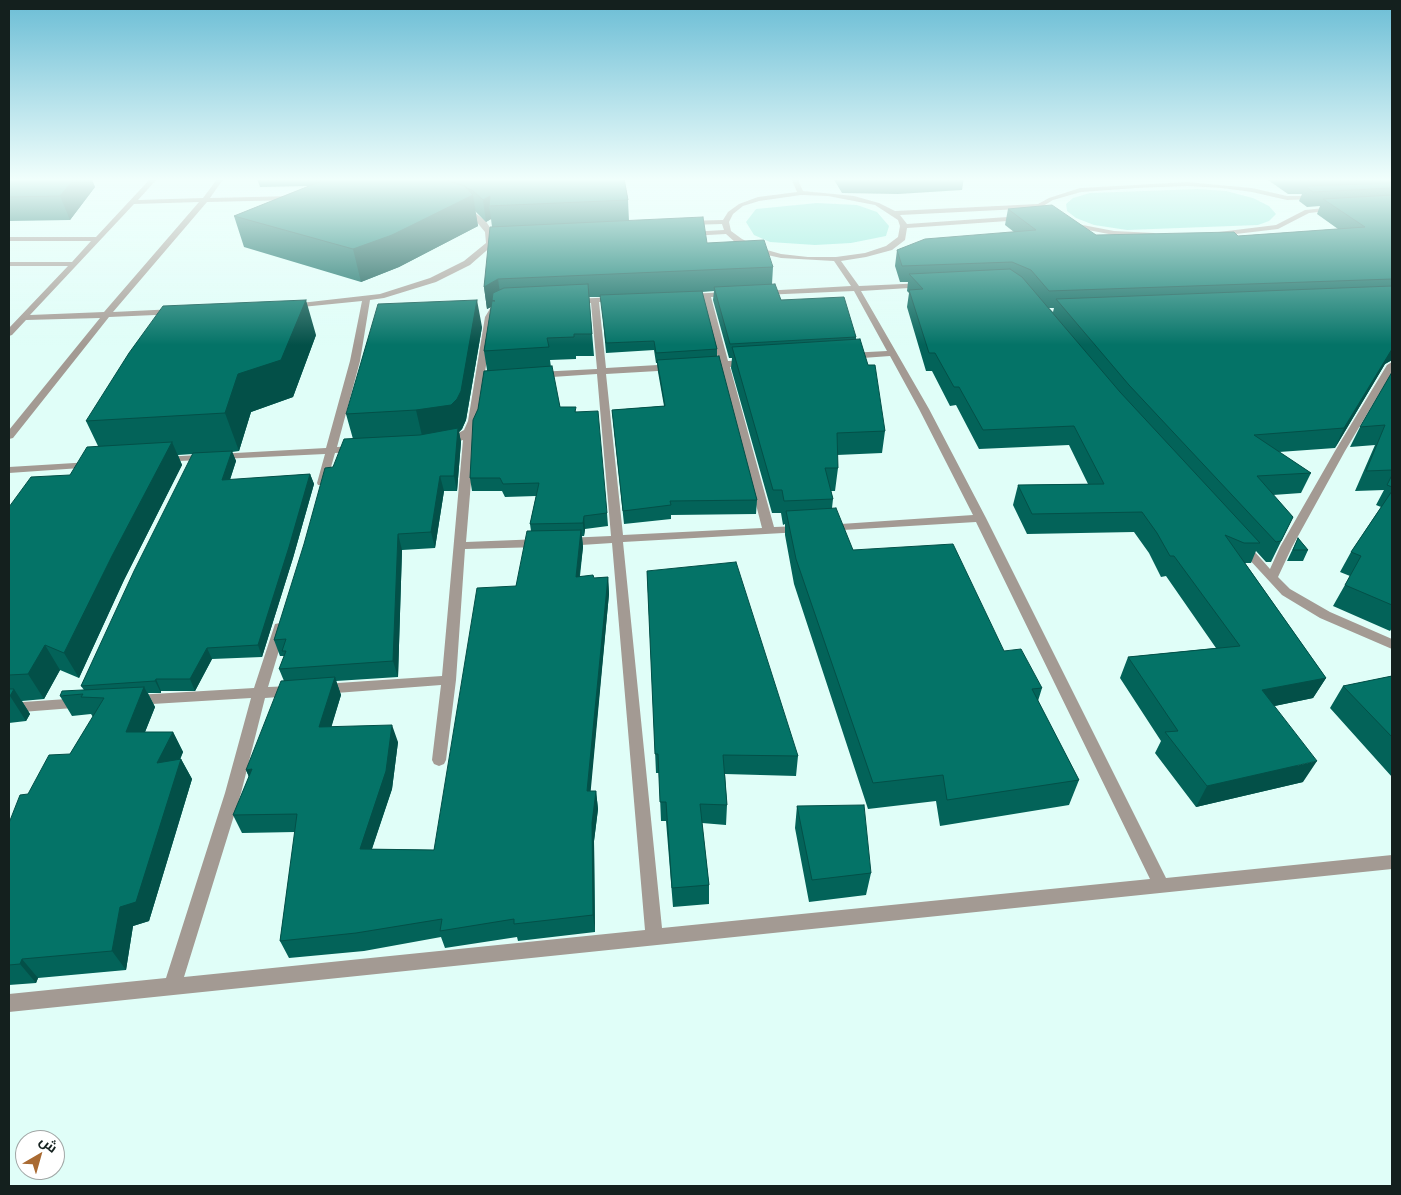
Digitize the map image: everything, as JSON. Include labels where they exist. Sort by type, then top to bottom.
[{"type":"street","points":[[9,333],[103,234]]},
{"type":"street","points":[[9,436],[106,315],[176,234]]},
{"type":"street","points":[[489,234],[490,244]]},
{"type":"street","points":[[678,234],[684,234]]},
{"type":"street","points":[[730,234],[738,241],[757,250],[781,256],[808,259],[836,259],[866,256],[889,248],[902,238],[903,234]]},
{"type":"street","points":[[1132,234],[1160,235]]},
{"type":"street","points":[[9,239],[98,239]]},
{"type":"street","points":[[286,306],[366,299],[390,294],[433,280],[467,263],[490,244],[500,243]]},
{"type":"street","points":[[836,259],[856,288],[893,353],[980,518],[1161,884]]},
{"type":"street","points":[[9,264],[74,264]]},
{"type":"street","points":[[678,296],[932,284]]},
{"type":"street","points":[[706,295],[769,531]]},
{"type":"street","points":[[566,301],[632,298]]},
{"type":"street","points":[[318,495],[355,361],[366,299]]},
{"type":"street","points":[[595,300],[654,937]]},
{"type":"street","points":[[439,760],[449,680],[468,432],[485,378],[490,312],[499,306],[508,304]]},
{"type":"street","points":[[23,318],[183,312]]},
{"type":"street","points":[[843,356],[893,353]]},
{"type":"street","points":[[527,375],[755,362]]},
{"type":"street","points":[[1272,578],[1286,547],[1340,451],[1388,383],[1392,365]]},
{"type":"street","points":[[438,444],[460,438],[468,432]]},
{"type":"street","points":[[155,461],[190,463],[366,448]]},
{"type":"street","points":[[9,470],[99,464]]},
{"type":"street","points":[[459,546],[617,540],[980,518]]},
{"type":"street","points":[[1238,541],[1286,592],[1316,611],[1392,644]]},
{"type":"street","points":[[172,987],[233,793],[259,694],[284,613]]},
{"type":"street","points":[[124,701],[259,694],[449,680]]},
{"type":"street","points":[[9,708],[78,699],[95,702]]},
{"type":"street","points":[[9,1003],[1161,884],[1392,862]]},
{"type":"green space","points":[[887,234],[886,236],[851,243],[815,245],[770,242],[754,235]]},
{"type":"building","points":[[298,234],[394,234],[353,249]]},
{"type":"building","points":[[489,234],[706,234],[707,243],[764,240],[773,267],[498,279],[484,287]]},
{"type":"building","points":[[990,234],[1236,234],[1238,236],[1270,234],[1392,234],[1392,279],[1049,291],[1031,270],[1012,262],[902,266],[897,250],[925,239]]},
{"type":"building","points":[[1010,269],[1022,277],[1120,392],[1260,543],[1244,543],[1225,535],[1326,678],[1262,690],[1317,761],[1207,786],[1165,732],[1178,731],[1128,657],[1240,646],[1174,556],[1170,556],[1142,512],[1032,514],[1018,485],[1104,484],[1074,426],[983,430],[959,387],[954,387],[935,353],[929,353],[909,290],[923,289],[909,274]]},
{"type":"building","points":[[588,284],[592,334],[574,334],[574,337],[547,338],[549,347],[484,351],[492,301],[495,301],[492,300],[493,293],[504,288]]},
{"type":"building","points":[[775,284],[781,300],[844,297],[856,337],[730,344],[714,287]]},
{"type":"building","points":[[1392,286],[1392,349],[1344,428],[1254,435],[1311,473],[1257,476],[1293,517],[1281,541],[1276,542],[1129,385],[1056,299]]},
{"type":"building","points":[[702,291],[717,349],[656,353],[654,341],[606,343],[600,295]]},
{"type":"building","points":[[306,300],[281,360],[238,374],[225,413],[86,421],[129,353],[163,306]]},
{"type":"building","points":[[477,300],[461,391],[451,405],[416,410],[346,414],[378,304]]},
{"type":"building","points":[[860,339],[868,365],[875,365],[885,431],[837,433],[838,468],[825,468],[833,499],[784,501],[782,490],[773,490],[732,347]]},
{"type":"building","points":[[719,356],[757,500],[670,501],[671,505],[623,511],[612,410],[665,406],[657,360]]},
{"type":"building","points":[[552,366],[560,407],[576,407],[575,412],[598,411],[607,513],[584,516],[583,523],[530,524],[539,483],[503,484],[500,478],[470,478],[473,420],[478,409],[484,371]]},
{"type":"building","points":[[1392,372],[1392,470],[1366,471],[1385,425],[1360,427]]},
{"type":"building","points":[[458,428],[454,476],[440,476],[431,532],[398,534],[393,661],[279,669],[286,651],[282,651],[286,639],[274,640],[325,468],[333,467],[344,439],[420,435]]},
{"type":"building","points":[[172,442],[64,653],[45,645],[28,674],[9,675],[9,507],[31,477],[70,475],[87,447]]},
{"type":"building","points":[[232,451],[222,480],[310,474],[258,645],[207,648],[190,679],[156,679],[155,681],[81,686],[134,571],[193,453]]},
{"type":"building","points":[[1392,475],[1392,487],[1387,485]]},
{"type":"building","points":[[1392,491],[1392,605],[1345,585],[1361,556],[1351,552]]},
{"type":"building","points":[[836,508],[853,550],[953,544],[1004,651],[1021,649],[1042,688],[1032,689],[1079,780],[947,800],[943,775],[873,783],[796,559],[786,511]]},
{"type":"building","points":[[581,530],[576,577],[593,575],[594,578],[608,577],[587,791],[596,791],[592,823],[593,915],[514,924],[514,919],[440,931],[442,919],[356,933],[280,941],[297,814],[233,815],[252,769],[246,770],[281,681],[335,677],[319,727],[392,725],[386,771],[360,849],[434,850],[477,588],[516,586],[527,531]]},
{"type":"building","points":[[1298,538],[1308,550],[1293,550]]},
{"type":"building","points":[[736,562],[798,756],[723,755],[727,805],[700,804],[709,885],[672,888],[666,802],[660,802],[658,754],[655,754],[647,571]]},
{"type":"building","points":[[1392,676],[1392,737],[1343,686]]},
{"type":"building","points":[[144,687],[126,732],[173,732],[157,763],[181,759],[136,902],[120,907],[112,951],[22,959],[20,964],[9,965],[9,823],[20,795],[28,794],[49,755],[70,754],[104,698],[81,697],[83,694],[60,696],[62,691]]},
{"type":"building","points":[[9,689],[14,689],[10,696],[9,696]]},
{"type":"building","points":[[864,805],[871,873],[812,880],[797,806]]}]
